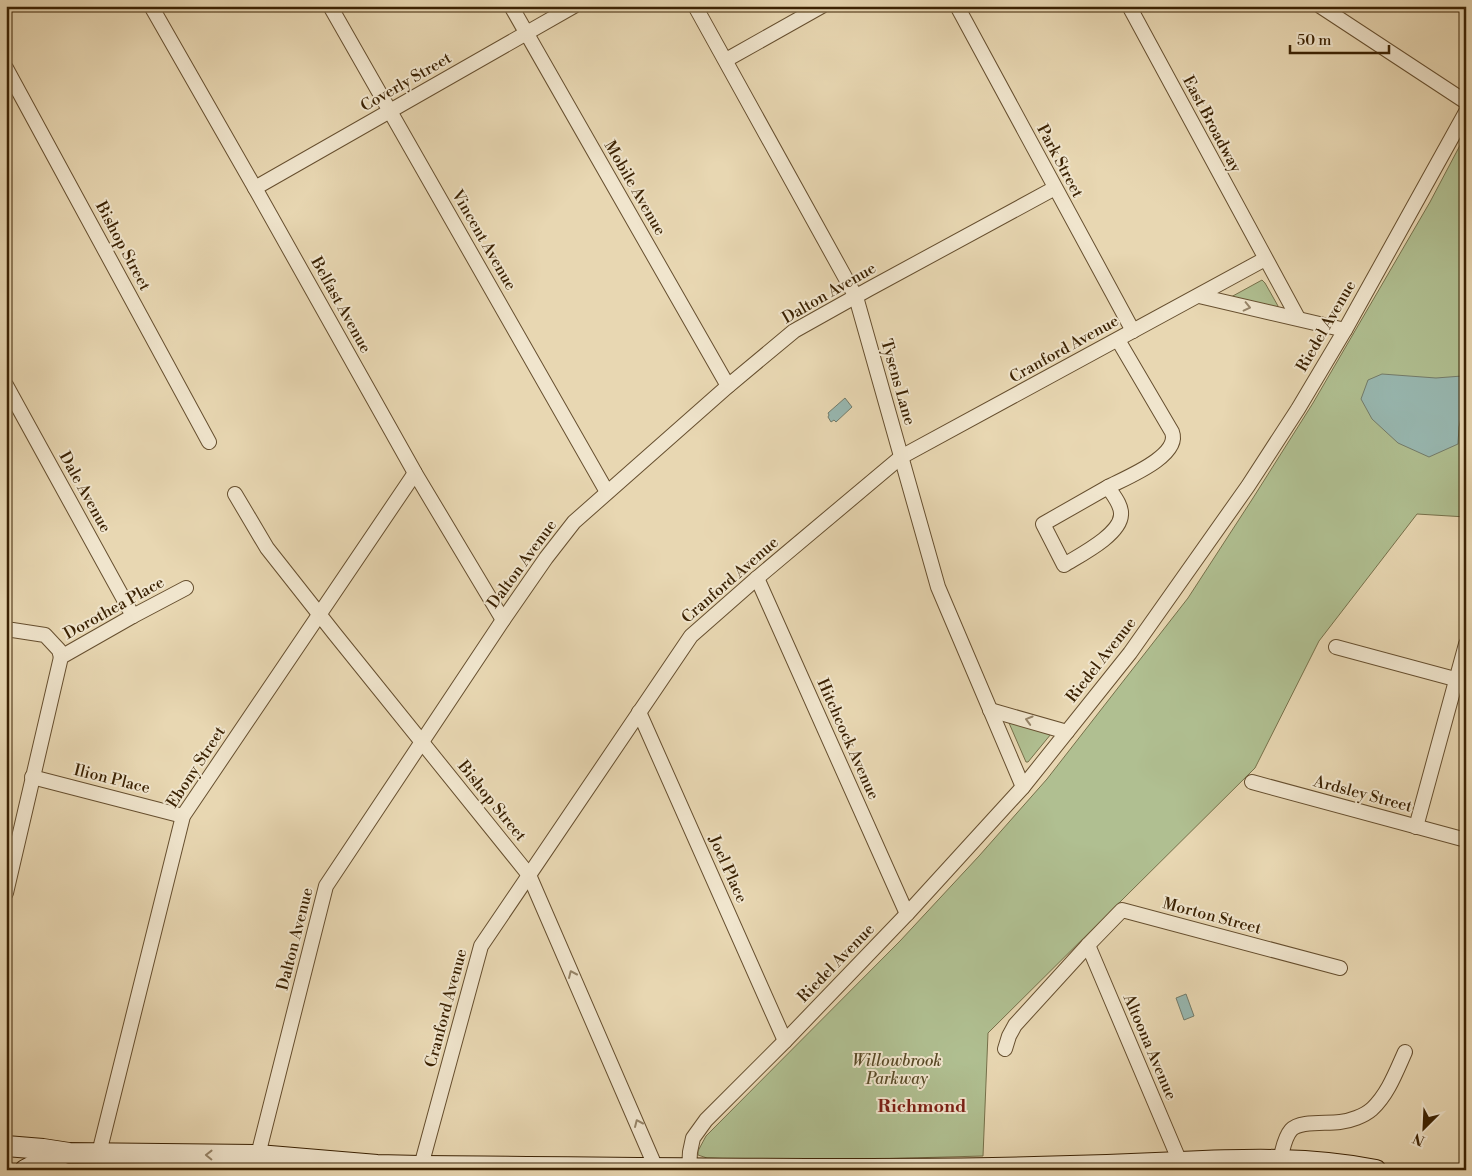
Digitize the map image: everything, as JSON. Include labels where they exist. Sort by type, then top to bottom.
[{"type":"street","name":"Belfast Avenue","points":[[151,6],[414,473],[502,620]]},
{"type":"street","name":"Vincent Avenue","points":[[330,6],[607,492]]},
{"type":"street","name":"Mobile Avenue","points":[[511,6],[728,386]]},
{"type":"street","name":"Coverly Street","points":[[255,188],[574,6]]},
{"type":"street","name":"Tysens Lane","points":[[695,6],[856,297],[938,587],[1023,787]]},
{"type":"street","points":[[726,60],[822,6]]},
{"type":"street","name":"Park Street","points":[[957,6],[1132,332]]},
{"type":"street","name":"East Broadway","points":[[1129,6],[1298,318]]},
{"type":"street","points":[[1320,6],[1466,102]]},
{"type":"street","name":"Bishop Street","points":[[6,68],[209,442]]},
{"type":"street","name":"Riedel Avenue","points":[[689,1169],[693,1138],[706,1120],[907,914],[1023,787],[1130,653],[1248,486],[1298,409],[1345,330],[1466,112]]},
{"type":"street","name":"Dalton Avenue","points":[[258,1155],[326,886],[502,620],[574,522],[728,386],[794,331],[869,288],[1055,188]]},
{"type":"street","points":[[1199,296],[1265,259]]},
{"type":"street","points":[[1199,296],[1345,330]]},
{"type":"street","name":"Cranford Avenue","points":[[421,1166],[481,946],[691,636],[901,457],[1199,296]]},
{"type":"street","points":[[1108,487],[1120,507],[1119,523],[1110,535],[1064,565],[1043,524],[1108,487],[1158,460],[1170,448],[1173,442],[1172,432],[1118,340]]},
{"type":"street","name":"Dale Avenue","points":[[6,385],[133,616]]},
{"type":"street","name":"Ebony Street","points":[[99,1153],[184,816],[414,473]]},
{"type":"street","name":"Bishop Street","points":[[235,494],[267,548],[529,875],[656,1168]]},
{"type":"street","name":"Hitchcock Avenue","points":[[758,578],[907,914]]},
{"type":"street","name":"Dorothea Place","points":[[6,893],[10,863],[61,657],[186,588]]},
{"type":"street","points":[[6,629],[45,635],[59,650],[61,657]]},
{"type":"street","points":[[1416,827],[1461,681],[1466,644]]},
{"type":"street","points":[[1336,646],[1461,681]]},
{"type":"street","points":[[990,710],[1068,732]]},
{"type":"street","name":"Joel Place","points":[[639,712],[785,1041]]},
{"type":"street","name":"Ilion Place","points":[[32,777],[184,816]]},
{"type":"street","name":"Ardsley Street","points":[[1252,782],[1466,840]]},
{"type":"street","name":"Morton Street","points":[[1088,945],[1122,910],[1340,968]]},
{"type":"street","points":[[1006,1049],[1009,1036],[1015,1025],[1088,945]]},
{"type":"street","name":"Altoona Avenue","points":[[1088,945],[1180,1162]]},
{"type":"street","points":[[1280,1159],[1287,1136],[1298,1125],[1340,1122],[1356,1118],[1371,1110],[1382,1098],[1406,1052]]},
{"type":"street","points":[[6,1146],[69,1153],[258,1155],[375,1167],[993,1169],[1232,1159],[1280,1159],[1305,1160],[1376,1170]]},
{"type":"street","points":[[25,1170],[49,1158],[69,1153]]},
{"type":"green space","name":"Willowbrook Parkway","points":[[1466,134],[1466,517],[1417,514],[1319,641],[1255,768],[988,1033],[983,1156],[797,1161],[707,1158],[698,1155],[698,1151],[706,1136],[900,941],[1047,779],[1188,598],[1313,403],[1430,202]]},
{"type":"green space","points":[[1262,280],[1278,309],[1231,297]]},
{"type":"green space","points":[[1009,722],[1051,734],[1028,762],[1026,762]]},
{"type":"water","points":[[1382,374],[1436,378],[1462,376],[1466,392],[1466,408],[1459,427],[1458,444],[1429,457],[1398,443],[1372,419],[1361,399],[1368,380]]},
{"type":"water","points":[[845,398],[852,407],[836,422],[834,420],[831,422],[828,413]]},
{"type":"water","points":[[1186,994],[1194,1016],[1184,1020],[1176,998]]},
{"type":"district","name":"Richmond","points":[[922,1106]]}]
